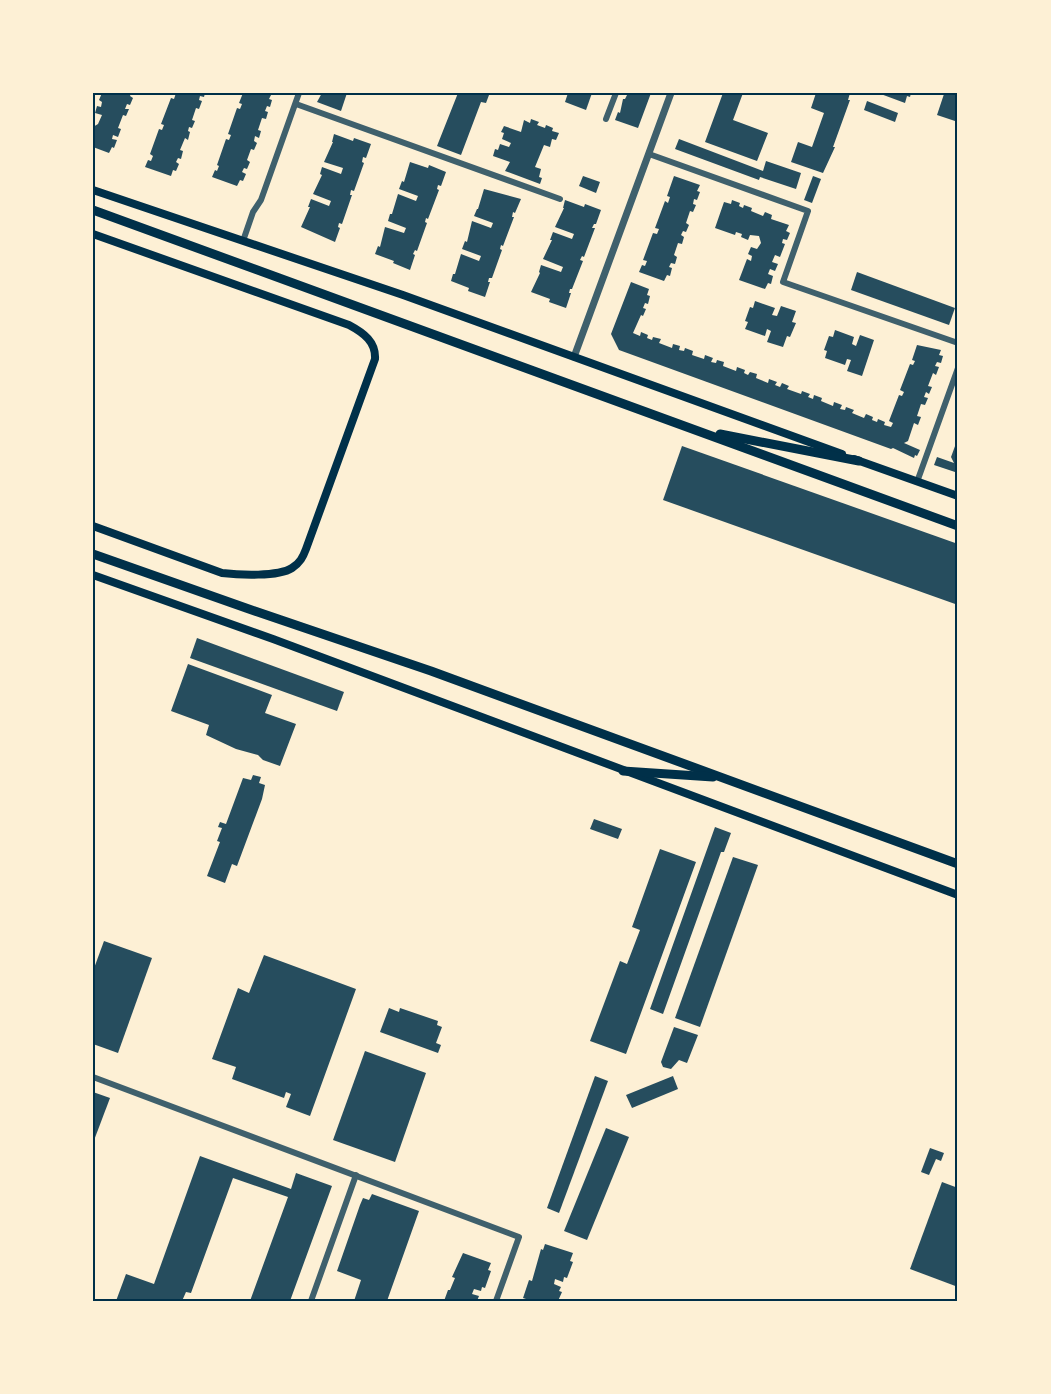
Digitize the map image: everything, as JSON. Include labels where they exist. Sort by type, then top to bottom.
[{"type":"main road","points":[[93,190],[403,295],[958,496]]},
{"type":"main road","points":[[93,210],[958,526]]},
{"type":"main road","points":[[93,234],[349,325],[362,332],[376,351],[306,549],[301,560],[294,567],[285,572],[237,575],[222,573],[93,526]]},
{"type":"main road","points":[[692,429],[859,461]]},
{"type":"main road","points":[[93,554],[431,671],[958,864]]},
{"type":"main road","points":[[93,574],[958,895]]},
{"type":"main road","points":[[623,771],[724,778]]},
{"type":"street","points":[[243,241],[253,212],[261,200],[299,93]]},
{"type":"street","points":[[606,119],[616,93]]},
{"type":"street","points":[[574,357],[671,93]]},
{"type":"street","points":[[296,104],[560,199]]},
{"type":"street","points":[[649,154],[808,211],[783,282],[958,343]]},
{"type":"street","points":[[917,482],[958,368]]},
{"type":"street","points":[[93,1077],[519,1237],[496,1301]]},
{"type":"street","points":[[310,1301],[356,1175]]},
{"type":"building","points":[[102,93],[131,93],[130,96],[133,98],[125,109],[129,109],[126,116],[123,115],[118,128],[121,129],[118,137],[113,135],[112,139],[117,140],[109,153],[93,147],[93,127],[98,124],[102,115],[95,113],[97,106],[101,107],[102,102],[99,100]]},
{"type":"building","points":[[176,93],[205,93],[204,97],[200,96],[199,100],[202,101],[199,109],[196,108],[192,120],[195,121],[192,128],[189,127],[188,140],[185,138],[180,150],[183,151],[181,159],[178,158],[176,162],[179,164],[171,176],[145,167],[148,160],[151,161],[153,156],[150,154],[159,129],[162,130],[164,125],[161,124],[171,98],[174,99]]},
{"type":"building","points":[[243,93],[272,93],[269,99],[272,100],[270,107],[267,106],[265,111],[268,112],[266,119],[262,118],[258,130],[261,131],[259,138],[255,136],[254,141],[257,143],[254,150],[251,149],[247,160],[250,162],[247,169],[244,168],[242,172],[246,174],[237,186],[212,177],[219,166],[217,165],[226,139],[229,140],[231,135],[228,134],[237,108],[240,109],[242,104],[239,103]]},
{"type":"building","points":[[322,93],[347,93],[341,111],[317,102]]},
{"type":"building","points":[[458,93],[489,95],[486,103],[481,102],[461,155],[437,146]]},
{"type":"building","points":[[568,93],[592,93],[586,110],[565,102]]},
{"type":"building","points":[[628,93],[651,93],[638,128],[615,120],[618,112],[620,113],[623,99]]},
{"type":"building","points":[[723,93],[743,93],[733,120],[768,133],[757,161],[705,142]]},
{"type":"building","points":[[816,93],[850,93],[848,100],[850,100],[833,147],[835,147],[823,173],[791,162],[798,142],[812,147],[824,113],[811,108]]},
{"type":"building","points":[[878,93],[911,93],[910,97],[907,96],[905,103]]},
{"type":"building","points":[[958,93],[958,122],[937,115],[944,94]]},
{"type":"building","points":[[867,101],[898,113],[895,122],[864,110]]},
{"type":"building","points":[[531,119],[539,122],[537,125],[545,128],[546,125],[553,128],[552,131],[559,133],[556,140],[552,139],[550,147],[544,145],[535,167],[541,169],[540,184],[505,171],[510,162],[493,156],[500,144],[509,147],[511,143],[502,139],[504,133],[501,132],[504,126],[521,132],[524,120],[530,123]]},
{"type":"building","points":[[334,134],[353,141],[354,138],[371,144],[366,158],[363,157],[362,162],[364,163],[354,191],[351,190],[350,195],[352,195],[342,224],[339,223],[340,228],[335,242],[301,227],[311,199],[329,206],[331,201],[313,194],[322,175],[320,174],[322,167],[341,174],[343,168],[324,162]]},
{"type":"building","points":[[679,139],[763,171],[766,161],[801,173],[796,189],[760,177],[759,180],[675,149]]},
{"type":"building","points":[[410,162],[428,168],[429,165],[446,172],[441,186],[438,185],[439,190],[428,219],[426,218],[427,223],[417,251],[415,250],[413,254],[415,255],[410,270],[375,254],[378,246],[380,247],[385,227],[404,233],[406,228],[388,221],[398,194],[416,201],[418,196],[399,189],[402,181],[404,182]]},
{"type":"building","points":[[583,176],[600,182],[596,193],[579,186]]},
{"type":"building","points":[[674,176],[700,185],[697,191],[700,192],[697,200],[694,199],[693,204],[696,205],[693,212],[690,211],[686,232],[683,231],[681,235],[684,237],[682,244],[678,243],[674,255],[677,257],[675,264],[671,263],[670,276],[667,275],[664,281],[639,272],[647,261],[643,260],[653,233],[657,234],[659,229],[655,228],[665,201],[668,203],[670,197],[667,196]]},
{"type":"building","points":[[813,176],[821,179],[812,203],[804,200]]},
{"type":"building","points":[[484,189],[521,199],[515,213],[513,212],[512,217],[514,217],[503,246],[501,245],[502,250],[492,278],[489,278],[488,282],[490,282],[485,297],[468,291],[469,288],[451,281],[461,254],[479,261],[481,256],[462,249],[465,241],[467,242],[472,221],[491,228],[493,223],[474,216]]},
{"type":"building","points":[[565,200],[601,210],[592,228],[595,228],[584,257],[582,256],[580,260],[583,261],[572,289],[570,289],[569,293],[571,293],[566,308],[531,292],[540,273],[541,265],[561,272],[563,267],[543,259],[552,240],[550,240],[553,232],[572,239],[574,234],[555,227],[564,208]]},
{"type":"building","points":[[732,200],[740,203],[739,206],[743,208],[744,205],[752,208],[751,211],[763,216],[765,212],[772,215],[771,219],[789,225],[786,231],[790,233],[787,240],[783,239],[782,243],[785,244],[780,257],[775,255],[772,262],[778,264],[775,271],[770,269],[768,274],[773,276],[771,284],[768,283],[765,289],[739,280],[747,259],[751,261],[752,256],[748,254],[751,247],[757,249],[761,243],[759,236],[750,235],[748,240],[741,237],[742,234],[736,232],[735,235],[715,228],[724,202],[731,204]]},
{"type":"building","points":[[857,272],[955,308],[949,325],[851,290]]},
{"type":"building","points":[[631,282],[649,289],[647,295],[650,296],[648,304],[645,303],[643,308],[646,309],[643,316],[641,315],[633,333],[640,336],[641,332],[652,340],[653,337],[661,339],[659,343],[672,348],[673,344],[680,346],[679,350],[684,351],[685,348],[693,351],[692,355],[704,359],[705,355],[713,358],[711,362],[716,363],[717,360],[724,362],[723,366],[736,371],[737,367],[745,370],[744,373],[748,375],[750,372],[757,374],[756,378],[768,383],[769,379],[777,382],[775,385],[780,387],[782,383],[789,386],[787,389],[801,394],[802,391],[810,394],[808,397],[813,399],[814,395],[833,406],[834,402],[842,405],[840,409],[845,410],[846,407],[854,410],[852,413],[864,418],[866,414],[873,417],[872,420],[877,422],[878,419],[885,422],[884,425],[891,427],[893,423],[889,421],[899,395],[902,396],[904,392],[900,390],[910,364],[913,365],[915,361],[912,360],[917,345],[941,350],[939,355],[943,356],[941,363],[937,362],[935,366],[939,367],[936,375],[933,373],[928,386],[932,387],[929,394],[926,392],[924,397],[928,398],[925,405],[921,404],[917,416],[921,417],[918,425],[914,423],[908,441],[904,443],[920,450],[917,456],[915,455],[914,458],[893,448],[619,350],[611,334]]},
{"type":"building","points":[[755,301],[775,308],[772,315],[777,316],[781,306],[796,311],[792,322],[796,323],[783,347],[767,342],[771,331],[767,329],[765,336],[745,329],[750,307],[753,308]]},
{"type":"building","points":[[835,330],[854,337],[852,344],[856,346],[860,335],[874,340],[862,376],[847,371],[851,360],[847,359],[845,365],[825,358],[827,351],[824,350],[829,336],[833,337]]},
{"type":"building","points":[[958,438],[958,473],[934,465],[937,457],[954,463],[951,457]]},
{"type":"building","points":[[682,446],[958,544],[958,605],[663,500]]},
{"type":"building","points":[[197,638],[344,692],[337,711],[190,658]]},
{"type":"building","points":[[188,664],[272,695],[265,713],[296,724],[280,766],[206,735],[209,725],[171,711]]},
{"type":"building","points":[[253,775],[261,777],[259,783],[265,785],[262,799],[237,866],[232,864],[225,883],[207,876],[220,842],[217,841],[222,828],[218,827],[220,822],[226,824],[243,778],[251,780]]},
{"type":"building","points":[[594,819],[622,829],[618,839],[590,829]]},
{"type":"building","points":[[715,827],[731,833],[724,852],[721,852],[663,1014],[650,1009]]},
{"type":"building","points":[[660,849],[696,862],[626,1054],[590,1041],[620,961],[627,964],[640,930],[632,927]]},
{"type":"building","points":[[733,857],[758,865],[700,1027],[675,1018]]},
{"type":"building","points":[[104,941],[152,958],[118,1053],[93,1044],[93,971]]},
{"type":"building","points":[[264,955],[356,989],[310,1116],[286,1107],[291,1094],[286,1092],[284,1098],[232,1079],[236,1067],[212,1059],[238,988],[249,993]]},
{"type":"building","points":[[389,1008],[399,1012],[400,1008],[438,1021],[437,1025],[442,1027],[436,1043],[441,1045],[438,1053],[380,1032]]},
{"type":"building","points":[[674,1027],[698,1035],[687,1063],[679,1060],[671,1069],[663,1067],[661,1062]]},
{"type":"building","points":[[365,1051],[426,1073],[395,1162],[333,1140]]},
{"type":"building","points":[[595,1076],[608,1081],[559,1213],[547,1208]]},
{"type":"building","points":[[673,1076],[678,1089],[632,1108],[626,1095]]},
{"type":"building","points":[[93,1092],[110,1098],[93,1143]]},
{"type":"building","points":[[606,1128],[629,1137],[587,1240],[564,1231]]},
{"type":"building","points":[[930,1148],[944,1153],[941,1161],[936,1159],[929,1175],[921,1172]]},
{"type":"building","points":[[200,1156],[291,1189],[296,1173],[332,1186],[290,1301],[250,1301],[288,1197],[233,1178],[191,1293],[186,1292],[182,1301],[116,1301],[126,1274],[154,1284]]},
{"type":"building","points":[[942,1182],[958,1188],[958,1287],[910,1269]]},
{"type":"building","points":[[372,1194],[419,1211],[387,1301],[354,1301],[361,1280],[337,1271],[363,1198],[369,1200]]},
{"type":"building","points":[[545,1244],[573,1253],[570,1261],[573,1262],[563,1282],[555,1279],[554,1284],[561,1287],[559,1291],[562,1292],[558,1301],[525,1301],[526,1299],[523,1298],[529,1280],[532,1281],[541,1249],[543,1250]]},
{"type":"building","points":[[463,1253],[491,1263],[488,1270],[491,1271],[485,1288],[482,1287],[481,1291],[474,1289],[472,1294],[479,1296],[477,1301],[444,1301],[455,1278],[452,1277]]}]
